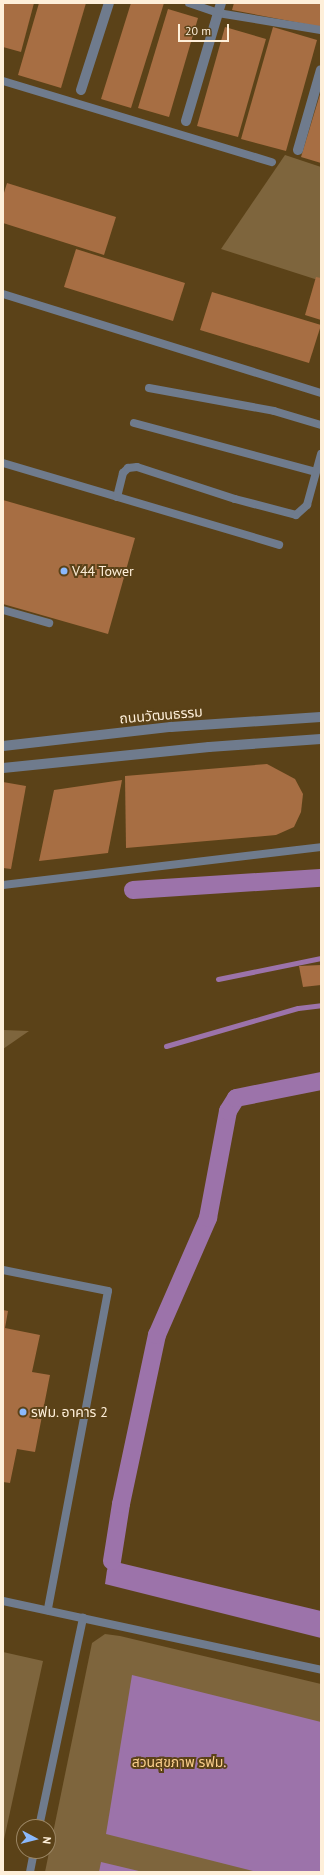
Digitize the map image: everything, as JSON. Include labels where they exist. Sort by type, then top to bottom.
[{"type":"street","points":[[81,90],[109,3]]},
{"type":"street","points":[[186,121],[220,8]]},
{"type":"street","points":[[298,150],[321,70]]},
{"type":"street","name":"ถนนวัฒนธรรม","points":[[3,746],[171,728],[321,717]]},
{"type":"street","points":[[3,768],[209,747],[321,739]]},
{"type":"lane","points":[[189,3],[220,8],[321,30]]},
{"type":"lane","points":[[3,81],[272,162]]},
{"type":"lane","points":[[3,294],[321,393]]},
{"type":"lane","points":[[149,388],[274,411],[321,425]]},
{"type":"lane","points":[[134,423],[315,472]]},
{"type":"lane","points":[[117,496],[123,473],[128,468],[137,467],[235,499],[296,516],[307,505],[321,454]]},
{"type":"lane","points":[[3,463],[279,544]]},
{"type":"lane","points":[[3,610],[49,623]]},
{"type":"lane","points":[[3,885],[321,847]]},
{"type":"lane","points":[[3,1270],[108,1291],[48,1610]]},
{"type":"lane","points":[[3,1601],[321,1670]]},
{"type":"lane","points":[[41,1819],[83,1618]]},
{"type":"lane","points":[[30,1872],[32,1859]]},
{"type":"green space","points":[[285,155],[321,167],[321,281],[221,249]]},
{"type":"green space","points":[[3,1030],[29,1031],[3,1049]]},
{"type":"green space","name":"สวนสุขภาพ รฟม.","points":[[105,1634],[120,1636],[321,1684],[321,1872],[45,1872],[48,1859],[56,1859],[56,1819],[92,1643]]},
{"type":"green space","points":[[3,1652],[43,1661],[3,1844]]},
{"type":"shaded area","points":[[112,1561],[321,1611],[321,1638],[105,1584],[107,1570]]},
{"type":"shaded area","name":"สวนสุขภาพ รฟม.","points":[[132,1675],[321,1722],[321,1872],[257,1872],[106,1834]]},
{"type":"shaded area","points":[[101,1862],[143,1872],[99,1872]]},
{"type":"building","points":[[3,3],[34,3],[21,52],[3,47]]},
{"type":"building","points":[[39,3],[86,3],[61,88],[18,75]]},
{"type":"building","points":[[131,3],[164,3],[131,108],[101,99]]},
{"type":"building","points":[[234,3],[321,3],[321,27],[232,10]]},
{"type":"building","points":[[168,9],[198,18],[169,117],[138,108]]},
{"type":"building","points":[[225,27],[266,39],[238,137],[197,126]]},
{"type":"building","points":[[273,27],[317,40],[286,151],[241,139]]},
{"type":"building","points":[[321,91],[321,163],[301,157]]},
{"type":"building","points":[[7,183],[116,217],[104,255],[3,223],[3,196]]},
{"type":"building","points":[[76,249],[185,283],[173,321],[64,287]]},
{"type":"building","points":[[316,277],[321,278],[321,320],[305,315]]},
{"type":"building","points":[[212,292],[321,325],[309,363],[200,330]]},
{"type":"building","name":"V44 Tower","points":[[3,500],[135,538],[108,634],[3,604]]},
{"type":"building","points":[[267,764],[295,779],[303,794],[301,812],[294,827],[276,835],[126,848],[125,776]]},
{"type":"building","points":[[122,780],[108,853],[39,861],[54,790]]},
{"type":"building","points":[[3,782],[26,786],[11,869],[3,868]]},
{"type":"building","points":[[321,965],[321,985],[303,987],[299,966]]},
{"type":"building","name":"รฟม. อาคาร 2","points":[[3,1310],[8,1311],[5,1328],[40,1335],[32,1372],[50,1375],[35,1452],[17,1449],[10,1483],[3,1482]]},
{"type":"waterway","points":[[133,890],[321,878]]},
{"type":"waterway","points":[[218,979],[321,958]]},
{"type":"waterway","points":[[166,1046],[298,1008],[321,1005]]},
{"type":"waterway","points":[[112,1561],[121,1504],[157,1335],[208,1218],[228,1111],[236,1098],[321,1081]]},
{"type":"place","name":"V44 Tower","points":[[64,571]]},
{"type":"place","name":"รฟม. อาคาร 2","points":[[23,1412]]}]
